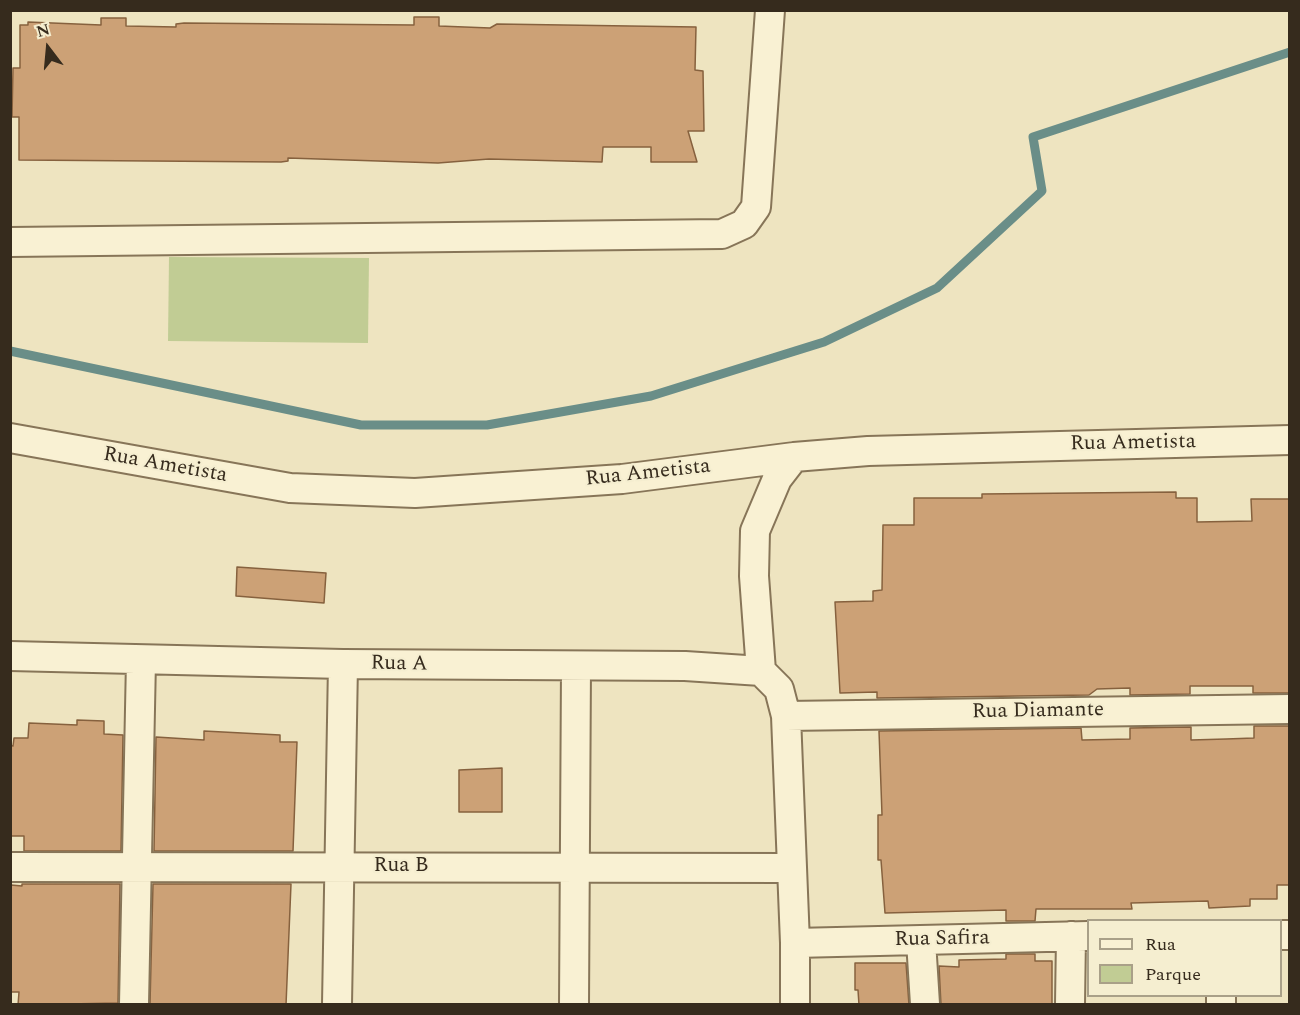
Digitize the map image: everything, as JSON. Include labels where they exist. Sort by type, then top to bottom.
[{"type":"street","points":[[10,242],[722,234],[744,224],[756,207],[770,10]]},
{"type":"street","name":"Rua Ametista","points":[[10,438],[290,488],[415,494],[622,479],[794,457],[868,451],[1290,440]]},
{"type":"street","points":[[794,457],[777,479],[755,531],[754,576],[776,692],[792,868],[795,1005]]},
{"type":"street","name":"Rua A","points":[[10,656],[343,664],[685,666],[776,692]]},
{"type":"street","points":[[134,1005],[141,660]]},
{"type":"street","points":[[337,1005],[343,664]]},
{"type":"street","points":[[574,1005],[576,667]]},
{"type":"street","name":"Rua Diamante","points":[[776,692],[1290,709]]},
{"type":"street","name":"Rua B","points":[[10,867],[792,868]]},
{"type":"street","points":[[1070,1005],[1080,936]]},
{"type":"street","name":"Rua Safira","points":[[795,943],[1080,936]]},
{"type":"street","points":[[921,940],[925,1005]]},
{"type":"green space","points":[[169,257],[369,258],[368,343],[168,341]]},
{"type":"building","points":[[414,17],[439,17],[439,26],[490,28],[497,24],[696,27],[695,70],[703,71],[704,131],[688,131],[697,162],[651,162],[651,147],[603,147],[602,162],[489,159],[438,163],[288,158],[288,161],[281,162],[19,160],[19,117],[12,117],[13,68],[20,68],[20,25],[28,25],[28,22],[101,25],[101,18],[126,18],[126,26],[176,27],[176,24],[184,23],[414,25]]},
{"type":"building","points":[[1176,492],[1176,498],[1197,498],[1197,522],[1252,521],[1251,499],[1290,499],[1290,693],[1253,693],[1253,686],[1190,686],[1190,694],[1130,695],[1130,688],[1097,689],[1089,695],[877,698],[877,692],[840,693],[835,602],[873,601],[873,591],[882,590],[883,525],[914,525],[914,498],[982,498],[982,494]]},
{"type":"building","points":[[237,567],[326,573],[324,603],[236,596]]},
{"type":"building","points":[[77,720],[104,721],[104,734],[123,735],[121,851],[24,851],[24,836],[11,836],[10,745],[13,746],[14,738],[28,738],[29,723],[77,725]]},
{"type":"building","points":[[1254,726],[1290,726],[1290,885],[1277,885],[1277,899],[1250,899],[1250,906],[1209,908],[1208,901],[1131,903],[1132,909],[1036,909],[1035,921],[1006,921],[1006,910],[885,913],[881,860],[878,860],[878,815],[882,815],[879,731],[1081,728],[1082,740],[1130,739],[1130,728],[1191,727],[1191,740],[1254,738]]},
{"type":"building","points":[[204,731],[280,735],[280,742],[297,742],[293,851],[154,851],[156,737],[204,740]]},
{"type":"building","points":[[502,768],[502,812],[459,812],[459,770]]},
{"type":"building","points":[[22,884],[120,884],[118,1003],[18,1005],[19,992],[10,992],[10,893],[11,885],[22,886]]},
{"type":"building","points":[[153,884],[291,884],[286,1005],[150,1004]]},
{"type":"building","points":[[1006,954],[1035,954],[1035,961],[1052,961],[1052,1005],[941,1005],[939,966],[959,967],[959,960],[1006,959]]},
{"type":"building","points":[[855,963],[906,963],[909,1005],[859,1005],[858,990],[855,990]]},
{"type":"waterway","points":[[10,351],[361,425],[487,425],[651,396],[824,342],[937,288],[1042,191],[1033,137],[1290,52]]}]
